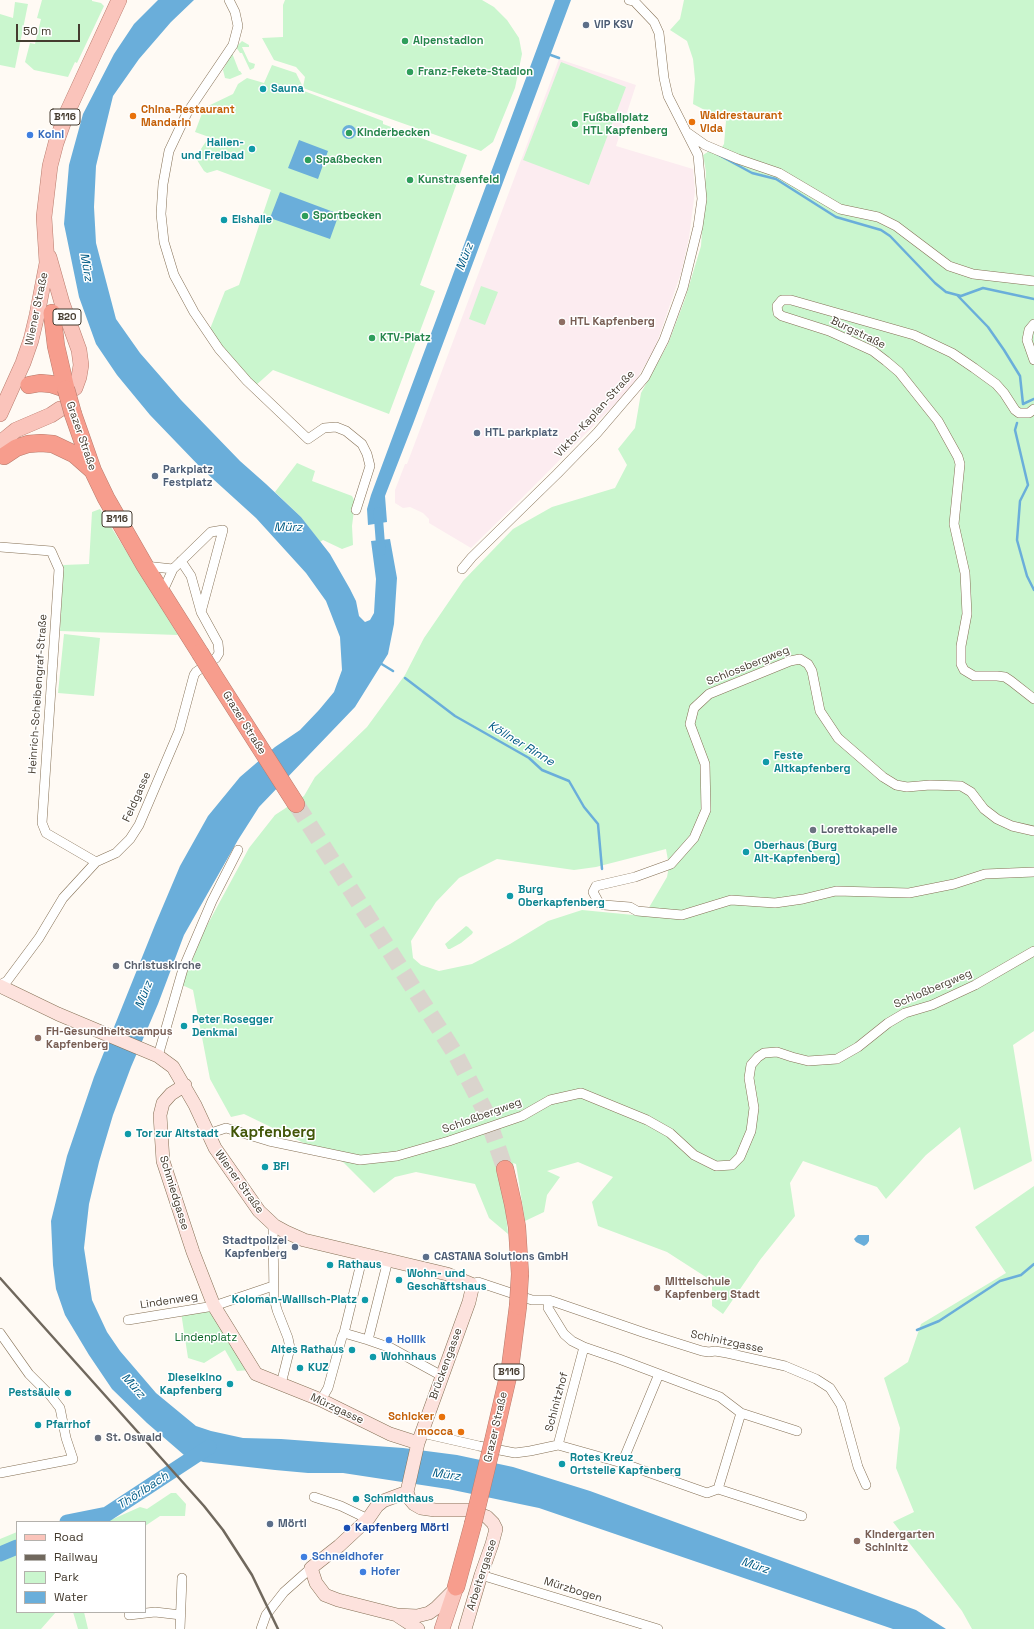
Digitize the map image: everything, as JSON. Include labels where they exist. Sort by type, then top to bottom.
[{"type":"highway","name":"Grazer Straße","points":[[52,313],[56,346],[70,388],[66,412],[79,450],[93,471],[117,519],[164,598],[296,804]]},
{"type":"highway","points":[[29,385],[40,383],[70,388]]},
{"type":"highway","points":[[1,452],[41,443],[79,450]]},
{"type":"highway","name":"Grazer Straße","points":[[456,1587],[473,1524],[510,1368],[518,1306],[520,1274],[516,1227],[513,1204],[505,1169]]},
{"type":"main road","name":"Wiener Straße","points":[[0,414],[31,340],[47,263],[44,217],[46,188],[56,143],[66,115],[119,0]]},
{"type":"main road","name":"Wiener Straße","points":[[46,246],[62,303],[79,350],[82,365],[80,377],[70,388]]},
{"type":"main road","name":"Grazer Straße","points":[[47,263],[52,313]]},
{"type":"main road","points":[[10,393],[29,385]]},
{"type":"main road","points":[[1,452],[16,430],[51,415],[66,412]]},
{"type":"main road","name":"Grazer Straße","points":[[443,1628],[456,1587]]},
{"type":"street","points":[[230,0],[238,26],[233,45],[187,113],[169,151],[163,184],[162,214],[164,242],[174,274],[194,312],[219,349],[247,381],[308,439],[324,428],[336,427],[346,431],[362,444],[367,454],[370,466],[356,510]]},
{"type":"street","name":"Viktor-Kaplan-Straße","points":[[462,569],[472,557],[597,433],[645,377],[655,360],[683,288],[698,227],[702,199],[698,155],[668,96],[664,78],[659,33],[654,22],[633,0]]},
{"type":"street","points":[[686,131],[705,145],[738,159],[779,173],[840,209],[878,217],[896,226],[949,266],[973,274],[1034,281]]},
{"type":"street","name":"Burgstraße","points":[[1034,409],[1029,413],[1019,413],[1015,410],[1004,392],[996,384],[952,353],[914,335],[791,300],[782,300],[777,306],[778,314],[829,331],[873,352],[886,361],[900,372],[938,421],[958,457],[960,464],[954,524],[965,573],[967,614],[961,646],[961,664],[964,670],[974,676],[1005,677],[1034,699]]},
{"type":"street","points":[[1034,324],[1029,330],[1027,340],[1034,360]]},
{"type":"street","points":[[164,598],[173,569],[211,532],[223,530],[201,612]]},
{"type":"street","name":"Heinrich-Scheibengraf-Straße","points":[[0,547],[51,551],[59,569],[42,823],[46,833],[96,862]]},
{"type":"street","name":"Feldgasse","points":[[0,986],[7,981],[39,938],[63,898],[96,862],[116,853],[130,839],[139,825],[178,731],[194,675],[216,658],[219,653],[218,643],[201,612],[191,576],[181,561]]},
{"type":"street","points":[[145,566],[173,569]]},
{"type":"street","name":"Schlossbergweg","points":[[1034,831],[1012,826],[997,819],[984,810],[971,792],[961,786],[930,785],[907,787],[896,785],[883,777],[838,738],[820,711],[812,671],[808,664],[800,658],[709,694],[694,708],[690,724],[705,764],[706,810],[694,838],[670,864],[634,877],[596,886],[592,892],[599,903],[604,905],[630,907],[638,910],[682,915],[731,900],[775,903],[803,899],[836,891],[909,893],[954,884],[985,874],[1034,872]]},
{"type":"street","points":[[158,1056],[183,969],[212,901],[238,850]]},
{"type":"street","name":"Schloßbergweg","points":[[208,1134],[226,1128],[269,1140],[360,1160],[397,1156],[449,1141],[522,1116],[550,1100],[581,1093],[647,1120],[670,1133],[694,1155],[716,1166],[732,1165],[740,1157],[751,1131],[754,1108],[749,1078],[751,1066],[758,1057],[764,1053],[778,1052],[792,1058],[808,1061],[837,1059],[858,1048],[888,1023],[906,1013],[932,1005],[975,985],[1034,951]]},
{"type":"street","name":"Wiener Straße","points":[[0,986],[102,1034],[158,1056],[172,1067],[185,1085],[215,1148],[259,1211],[275,1226],[304,1240],[447,1274],[471,1284]]},
{"type":"street","name":"Schmiedgasse","points":[[185,1085],[172,1094],[163,1103],[160,1115],[163,1161],[193,1252],[214,1306]]},
{"type":"street","points":[[275,1226],[273,1229],[275,1254],[273,1286],[277,1310],[286,1331],[290,1348],[280,1384]]},
{"type":"street","points":[[322,1400],[328,1388],[343,1335],[363,1255]]},
{"type":"street","points":[[369,1340],[388,1260]]},
{"type":"street","name":"Schinitzgasse","points":[[471,1284],[478,1282],[532,1300],[549,1300],[702,1351],[727,1353],[785,1366],[816,1379],[830,1388],[841,1406],[858,1467],[866,1485]]},
{"type":"street","name":"Brückengasse","points":[[420,1438],[469,1302],[472,1289],[471,1284]]},
{"type":"street","name":"Lindenweg","points":[[128,1320],[214,1306],[273,1286]]},
{"type":"street","points":[[549,1300],[548,1308],[564,1334],[572,1341],[584,1347],[620,1358],[720,1397],[741,1413],[797,1431]]},
{"type":"street","name":"Mürzgasse","points":[[214,1306],[256,1374],[322,1400],[390,1434],[479,1446],[515,1453],[558,1445]]},
{"type":"street","points":[[0,1333],[29,1374],[50,1395],[60,1408],[66,1438],[73,1459],[0,1473]]},
{"type":"street","points":[[343,1335],[369,1340],[391,1348],[442,1376]]},
{"type":"street","name":"Schinitzhof","points":[[584,1347],[558,1445],[622,1463],[707,1493],[718,1489],[802,1516]]},
{"type":"street","points":[[622,1463],[659,1374]]},
{"type":"street","points":[[718,1489],[741,1413]]},
{"type":"street","points":[[261,1629],[266,1615],[284,1592],[339,1546],[368,1519],[377,1506],[383,1501],[407,1492],[420,1438]]},
{"type":"street","name":"Arbeitergasse","points":[[407,1492],[409,1498],[414,1504],[421,1508],[435,1510],[469,1510],[487,1517],[496,1529],[465,1629]]},
{"type":"street","points":[[314,1497],[341,1506],[368,1519]]},
{"type":"street","name":"Grazer Straße","points":[[311,1568],[316,1583],[320,1589],[332,1598],[397,1615],[417,1616],[429,1613],[442,1604],[456,1587]]},
{"type":"street","name":"Mürzbogen","points":[[481,1574],[658,1629]]},
{"type":"street","points":[[180,1629],[182,1578]]},
{"type":"street","points":[[129,1616],[155,1612],[181,1615]]},
{"type":"street","name":"Grazer Straße","points":[[397,1615],[418,1629]]},
{"type":"shaded area","name":"HTL Kapfenberg","points":[[559,59],[636,85],[616,146],[693,169],[695,191],[689,238],[681,273],[655,348],[635,382],[630,389],[471,548],[429,523],[429,519],[423,513],[410,507],[403,508],[395,503],[395,490],[405,464],[407,464]]},
{"type":"green space","points":[[42,0],[92,0],[101,3],[104,6],[77,63],[75,62],[68,77],[34,70],[25,62],[30,43],[35,44],[41,19],[37,18]]},
{"type":"green space","points":[[285,0],[482,0],[494,7],[507,20],[519,38],[522,54],[515,88],[493,142],[481,151],[303,88],[304,91],[383,121],[383,124],[467,155],[420,285],[435,291],[389,414],[273,370],[255,386],[224,349],[210,329],[225,291],[239,285],[271,190],[217,170],[207,173],[204,171],[197,160],[201,149],[209,137],[195,132],[204,108],[233,94],[238,84],[247,78],[264,83],[272,65],[296,73],[303,87],[305,77],[296,67],[274,60],[262,38],[283,37],[283,5]]},
{"type":"green space","points":[[684,0],[1034,0],[1034,1031],[1013,1045],[1032,1161],[974,1190],[960,1127],[926,1155],[886,1199],[877,1187],[803,1161],[790,1183],[795,1216],[760,1260],[723,1314],[712,1306],[712,1281],[667,1252],[598,1226],[592,1202],[613,1177],[578,1162],[547,1171],[560,1177],[547,1195],[544,1212],[525,1221],[516,1164],[513,1163],[514,1167],[498,1172],[505,1204],[508,1234],[489,1218],[475,1184],[416,1172],[395,1177],[374,1193],[343,1162],[244,1114],[231,1117],[210,1079],[193,990],[182,985],[204,931],[249,848],[275,815],[304,796],[315,777],[367,727],[405,675],[424,638],[463,581],[513,529],[552,507],[615,488],[627,465],[618,449],[635,428],[641,393],[668,344],[685,299],[701,246],[706,172],[703,155],[711,150],[717,154],[724,144],[726,121],[693,104],[695,79],[693,59],[687,41],[670,30],[680,19]],"holes":[[[666,849],[669,866],[667,877],[644,916],[582,910],[548,921],[510,944],[472,964],[439,971],[421,965],[413,958],[411,941],[436,902],[459,878],[497,859],[574,870],[596,867]]]},
{"type":"green space","points":[[15,2],[28,4],[15,68],[0,65],[0,14],[13,18]]},
{"type":"green space","points":[[242,41],[249,45],[249,47],[242,47],[249,62],[255,64],[254,68],[250,70],[242,53],[240,53],[236,47]]},
{"type":"green space","points":[[232,53],[239,71],[242,74],[230,79],[225,78],[223,70]]},
{"type":"green space","name":"Fußballplatz HTL Kapfenberg","points":[[561,62],[626,87],[589,185],[523,160]]},
{"type":"green space","points":[[481,286],[498,292],[485,325],[469,319]]},
{"type":"green space","points":[[297,463],[315,471],[312,481],[352,496],[355,502],[352,526],[353,545],[342,549],[323,540],[320,542],[301,517],[275,492]]},
{"type":"green space","points":[[100,509],[178,635],[60,631],[63,565],[89,564],[92,512]]},
{"type":"green space","points":[[64,634],[100,638],[94,696],[58,693]]},
{"type":"green space","points":[[466,926],[473,932],[472,934],[461,943],[448,949],[445,944]]},
{"type":"green space","points":[[1034,1186],[1034,1629],[972,1629],[962,1611],[893,1522],[914,1512],[896,1468],[900,1428],[884,1378],[908,1362],[921,1324],[1006,1273],[975,1227]]},
{"type":"green space","name":"Lindenplatz","points":[[209,1307],[250,1370],[237,1371],[225,1350],[204,1363],[188,1358],[181,1312]]},
{"type":"green space","points":[[171,1493],[176,1493],[186,1504],[185,1516],[160,1516],[146,1525],[146,1521],[102,1521],[113,1519],[140,1507],[147,1509]]},
{"type":"green space","points":[[16,1532],[16,1613],[55,1613],[41,1629],[0,1629],[0,1539]]},
{"type":"green space","points":[[73,1613],[84,1613],[88,1629],[78,1629]]},
{"type":"water","points":[[158,0],[194,0],[171,22],[139,59],[113,96],[96,166],[94,207],[96,243],[116,319],[140,353],[181,400],[240,461],[301,517],[330,554],[356,601],[359,616],[365,622],[370,620],[374,613],[376,579],[371,541],[390,539],[397,578],[394,624],[388,654],[355,707],[259,807],[238,840],[184,935],[158,1004],[131,1067],[113,1115],[99,1162],[89,1204],[84,1248],[92,1300],[107,1332],[120,1351],[156,1393],[196,1426],[243,1438],[281,1439],[403,1448],[457,1455],[513,1467],[590,1491],[916,1610],[946,1629],[893,1629],[539,1508],[448,1489],[343,1473],[308,1473],[203,1462],[184,1455],[147,1423],[112,1389],[65,1315],[56,1289],[53,1265],[51,1221],[67,1156],[94,1077],[180,866],[208,816],[240,777],[275,747],[300,730],[334,692],[342,670],[340,637],[326,601],[306,573],[256,518],[202,469],[150,415],[117,375],[96,344],[79,297],[64,224],[69,165],[83,114],[114,54],[134,24]]},
{"type":"water","name":"Mürz","points":[[555,0],[571,0],[385,496],[387,522],[368,525],[367,509],[371,495]]},
{"type":"water","name":"Kinderbecken","points":[[349,125],[354,127],[356,132],[354,137],[349,139],[344,137],[342,132],[344,127]]},
{"type":"water","name":"Spaßbecken","points":[[299,140],[328,151],[318,179],[288,168]]},
{"type":"water","name":"Sportbecken","points":[[280,192],[339,214],[330,239],[270,218]]},
{"type":"water","points":[[858,1235],[869,1235],[869,1241],[867,1244],[864,1246],[856,1242],[854,1239]]},
{"type":"waterway","points":[[548,54],[559,58]]},
{"type":"waterway","points":[[717,154],[752,173],[776,179],[836,217],[881,230],[890,236],[935,283],[946,292],[961,296],[983,288],[1034,299]]},
{"type":"waterway","points":[[958,296],[988,327],[1020,376],[1023,404],[1034,399]]},
{"type":"waterway","points":[[1017,423],[1015,430],[1028,485],[1020,501],[1017,540],[1027,576],[1034,590]]},
{"type":"waterway","name":"Mürz","points":[[378,512],[381,551]]},
{"type":"waterway","name":"Köllner Rinne","points":[[380,663],[393,671]]},
{"type":"waterway","name":"Köllner Rinne","points":[[405,678],[455,716],[529,758],[542,770],[569,781],[584,807],[598,824],[602,869]]},
{"type":"waterway","points":[[917,1330],[939,1321],[1000,1281],[1021,1275],[1034,1264]]},
{"type":"waterway","name":"Thörlbach","points":[[72,1521],[107,1514],[209,1447]]},
{"type":"waterway","name":"Thörlbach","points":[[0,1554],[16,1547]]},
{"type":"tunnel","points":[[296,804],[456,1055],[485,1111],[505,1169]]},
{"type":"railway","points":[[0,1278],[204,1506],[223,1530],[252,1575],[278,1629]]},
{"type":"place","name":"VIP KSV","points":[[586,25]]},
{"type":"place","name":"Alpenstadion","points":[[405,41]]},
{"type":"place","name":"Franz-Fekete-Stadion","points":[[410,72]]},
{"type":"place","name":"Sauna","points":[[263,89]]},
{"type":"place","name":"China-Restaurant Mandarin","points":[[133,116]]},
{"type":"place","name":"Waldrestaurant Vida","points":[[692,122]]},
{"type":"place","name":"Fußballplatz HTL Kapfenberg","points":[[575,124]]},
{"type":"place","name":"Kinderbecken","points":[[349,133]]},
{"type":"place","name":"Koini","points":[[30,135]]},
{"type":"place","name":"Hallen- und Freibad","points":[[252,149]]},
{"type":"place","name":"Spaßbecken","points":[[308,160]]},
{"type":"place","name":"Kunstrasenfeld","points":[[410,180]]},
{"type":"place","name":"Sportbecken","points":[[305,216]]},
{"type":"place","name":"Eishalle","points":[[224,220]]},
{"type":"place","name":"HTL Kapfenberg","points":[[562,322]]},
{"type":"place","name":"KTV-Platz","points":[[372,338]]},
{"type":"place","name":"HTL parkplatz","points":[[477,433]]},
{"type":"place","name":"Parkplatz Festplatz","points":[[155,476]]},
{"type":"place","name":"Feste Altkapfenberg","points":[[766,762]]},
{"type":"place","name":"Lorettokapelle","points":[[813,830]]},
{"type":"place","name":"Oberhaus (Burg Alt-Kapfenberg)","points":[[746,852]]},
{"type":"place","name":"Burg Oberkapfenberg","points":[[510,896]]},
{"type":"place","name":"Christuskirche","points":[[116,966]]},
{"type":"place","name":"Peter Rosegger Denkmal","points":[[184,1026]]},
{"type":"place","name":"FH-Gesundheitscampus Kapfenberg","points":[[38,1038]]},
{"type":"place","name":"Tor zur Altstadt","points":[[128,1134]]},
{"type":"place","name":"BFI","points":[[265,1167]]},
{"type":"place","name":"Stadtpolizei Kapfenberg","points":[[295,1247]]},
{"type":"place","name":"CASTANA Solutions GmbH","points":[[426,1257]]},
{"type":"place","name":"Rathaus","points":[[330,1265]]},
{"type":"place","name":"Wohn- und Geschäftshaus","points":[[399,1280]]},
{"type":"place","name":"Mittelschule Kapfenberg Stadt","points":[[657,1288]]},
{"type":"place","name":"Koloman-Wallisch-Platz","points":[[365,1300]]},
{"type":"place","name":"Hollik","points":[[389,1340]]},
{"type":"place","name":"Altes Rathaus","points":[[352,1350]]},
{"type":"place","name":"Wohnhaus","points":[[373,1357]]},
{"type":"place","name":"KUZ","points":[[300,1368]]},
{"type":"place","name":"Dieselkino Kapfenberg","points":[[230,1384]]},
{"type":"place","name":"Pestsäule","points":[[68,1393]]},
{"type":"place","name":"Schicker","points":[[442,1417]]},
{"type":"place","name":"Pfarrhof","points":[[38,1425]]},
{"type":"place","name":"mocca","points":[[461,1432]]},
{"type":"place","name":"St. Oswald","points":[[98,1438]]},
{"type":"place","name":"Rotes Kreuz Ortstelle Kapfenberg","points":[[562,1464]]},
{"type":"place","name":"Schmidthaus","points":[[356,1499]]},
{"type":"place","name":"Mörtl","points":[[270,1524]]},
{"type":"place","name":"Kapfenberg Mörtl","points":[[347,1528]]},
{"type":"place","name":"Kindergarten Schinitz","points":[[857,1541]]},
{"type":"place","name":"Schneidhofer","points":[[304,1557]]},
{"type":"place","name":"Hofer","points":[[363,1572]]},
{"type":"district","name":"Kapfenberg","points":[[273,1133]]}]
